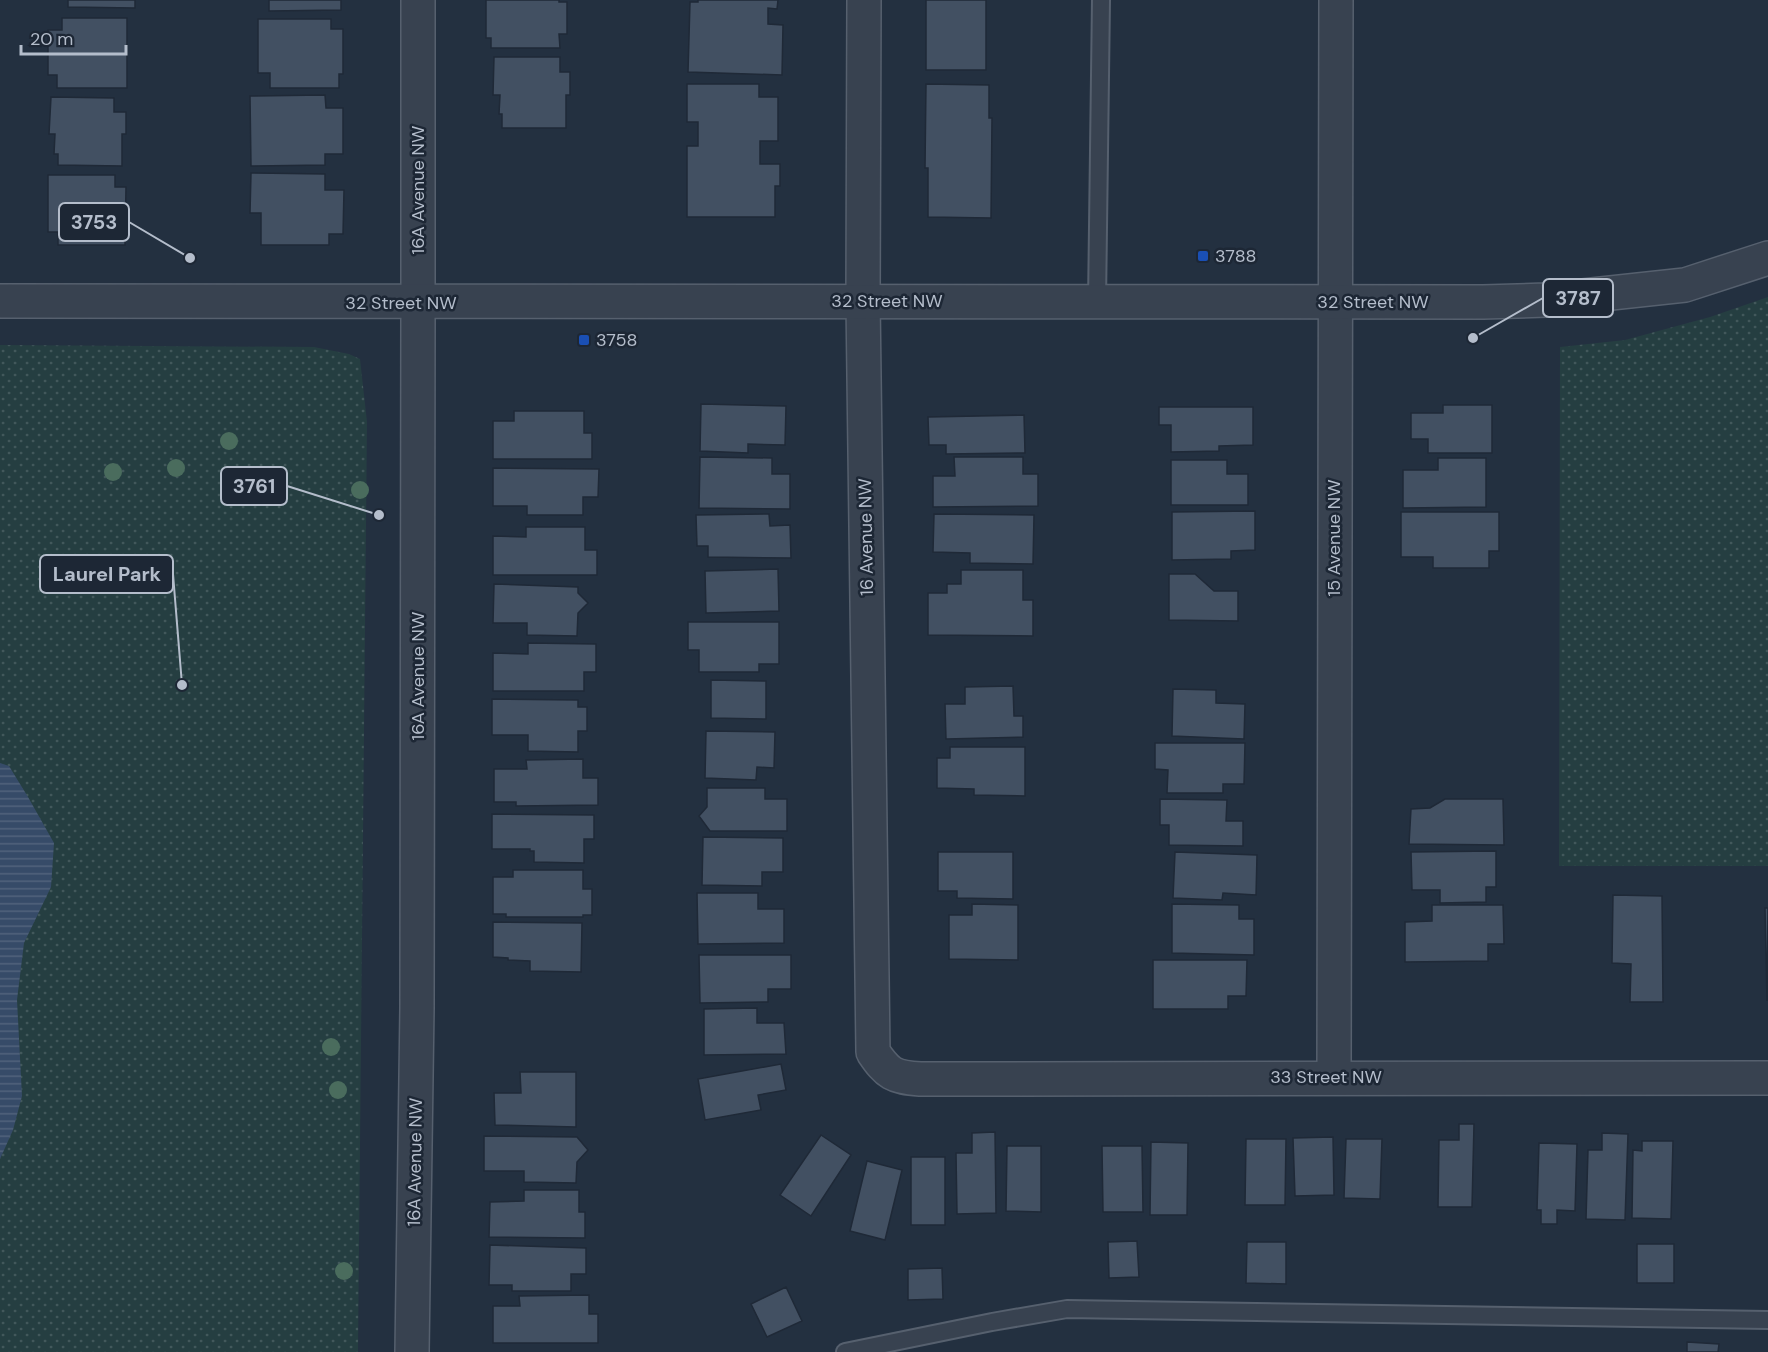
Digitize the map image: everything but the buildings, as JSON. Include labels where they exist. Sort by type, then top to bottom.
[{"type":"street","name":"16A Avenue NW","points":[[412,1352],[417,1008],[418,0]]},
{"type":"street","name":"16 Avenue NW","points":[[864,0],[863,301],[873,1052],[885,1070]]},
{"type":"street","name":"15 Avenue NW","points":[[1334,1077],[1336,0]]},
{"type":"street","name":"32 Street NW","points":[[0,301],[1504,302],[1618,294],[1685,285],[1768,258]]},
{"type":"street","name":"33 Street NW","points":[[885,1070],[904,1078],[920,1079],[1768,1078]]},
{"type":"lane","points":[[1097,303],[1101,0]]},
{"type":"lane","points":[[845,1352],[1067,1309],[1768,1320]]},
{"type":"green space","points":[[1768,297],[1768,866],[1559,866],[1560,347],[1625,340],[1710,317]]},
{"type":"green space","points":[[0,345],[314,347],[349,354],[360,359],[367,422],[358,1352],[0,1352]]},
{"type":"water","points":[[0,763],[9,766],[54,843],[51,887],[24,943],[17,1000],[22,1096],[13,1130],[0,1159]]},
{"type":"place","name":"3788","points":[[1203,256]]},
{"type":"place","name":"3753","points":[[190,258]]},
{"type":"place","name":"3787","points":[[1473,338]]},
{"type":"place","name":"3758","points":[[584,340]]},
{"type":"place","name":"3761","points":[[379,515]]},
{"type":"place","name":"Laurel Park","points":[[182,685]]}]
